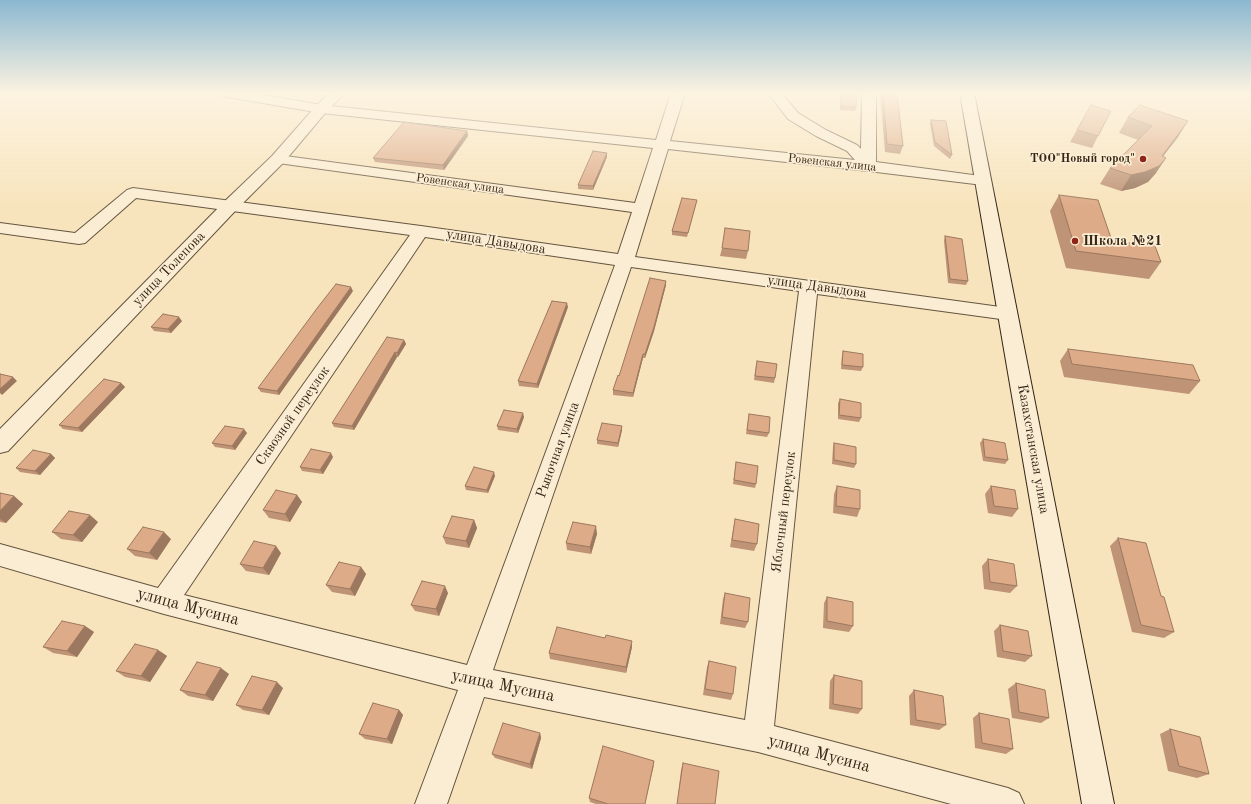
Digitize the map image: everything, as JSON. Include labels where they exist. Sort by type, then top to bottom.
[{"type":"main road","name":"улица Толепова","points":[[0,444],[231,205],[278,159],[303,131]]},
{"type":"main road","name":"Казахстанская улица","points":[[974,131],[1098,804]]},
{"type":"street","name":"Ровенская улица","points":[[524,131],[868,166],[983,180]]},
{"type":"street","name":"Рыночная улица","points":[[431,804],[625,262],[665,131]]},
{"type":"street","points":[[817,131],[852,148],[868,166]]},
{"type":"street","points":[[868,131],[868,166]]},
{"type":"street","name":"Ровенская улица","points":[[278,159],[642,209]]},
{"type":"street","name":"улица Давыдова","points":[[0,228],[79,239],[133,193],[421,231],[625,262],[1008,314]]},
{"type":"street","name":"Сквозной переулок","points":[[164,602],[421,231]]},
{"type":"street","name":"Яблочный переулок","points":[[758,737],[809,286]]},
{"type":"street","name":"улица Мусина","points":[[0,554],[164,602],[476,681],[758,737],[1008,804]]},
{"type":"building","points":[[397,131],[467,131],[443,165],[373,158]]},
{"type":"building","points":[[886,131],[901,131],[903,146],[887,144]]},
{"type":"building","points":[[933,131],[948,131],[952,155],[935,142]]},
{"type":"building","points":[[1079,131],[1101,131],[1098,136]]},
{"type":"building","name":"ТОО\"Новый город\"","points":[[1147,131],[1181,131],[1162,156],[1166,158],[1159,166],[1145,172],[1131,175],[1110,168]]},
{"type":"building","points":[[593,151],[607,153],[593,186],[578,185]]},
{"type":"building","points":[[1059,195],[1098,200],[1112,241],[1155,246],[1161,262],[1076,251]]},
{"type":"building","points":[[682,198],[697,200],[688,233],[672,231]]},
{"type":"building","points":[[725,228],[750,231],[748,251],[722,248]]},
{"type":"building","points":[[945,236],[962,239],[968,281],[950,279]]},
{"type":"building","points":[[650,278],[666,281],[654,327],[645,354],[643,354],[633,393],[613,390],[618,375],[619,376]]},
{"type":"building","points":[[336,284],[351,287],[277,391],[258,388],[318,307]]},
{"type":"building","points":[[552,301],[567,303],[537,384],[518,381]]},
{"type":"building","points":[[163,314],[179,317],[168,329],[151,327]]},
{"type":"building","points":[[387,337],[404,340],[397,353],[395,352],[352,426],[332,423]]},
{"type":"building","points":[[1068,349],[1193,365],[1200,381],[1072,364]]},
{"type":"building","points":[[843,351],[863,354],[863,367],[842,365]]},
{"type":"building","points":[[757,361],[777,364],[775,378],[755,376]]},
{"type":"building","points":[[0,374],[13,377],[0,389]]},
{"type":"building","points":[[104,379],[121,383],[78,428],[59,425]]},
{"type":"building","points":[[840,399],[861,403],[861,418],[839,415]]},
{"type":"building","points":[[504,410],[523,413],[517,429],[497,426]]},
{"type":"building","points":[[749,414],[770,417],[769,433],[747,430]]},
{"type":"building","points":[[602,423],[622,426],[618,443],[597,440]]},
{"type":"building","points":[[225,426],[244,429],[232,446],[212,443]]},
{"type":"building","points":[[983,439],[1005,443],[1008,460],[985,457]]},
{"type":"building","points":[[834,443],[856,447],[856,464],[834,460]]},
{"type":"building","points":[[311,449],[331,453],[320,470],[300,467]]},
{"type":"building","points":[[33,450],[51,454],[35,471],[16,468]]},
{"type":"building","points":[[736,462],[758,466],[756,484],[734,480]]},
{"type":"building","points":[[474,467],[494,472],[487,490],[465,486]]},
{"type":"building","points":[[837,486],[860,490],[860,509],[836,506]]},
{"type":"building","points":[[991,486],[1015,490],[1018,509],[994,506]]},
{"type":"building","points":[[276,490],[297,495],[285,514],[263,510]]},
{"type":"building","points":[[0,493],[14,496],[0,511]]},
{"type":"building","points":[[69,511],[90,515],[73,535],[52,532]]},
{"type":"building","points":[[452,516],[474,520],[466,541],[443,537]]},
{"type":"building","points":[[735,519],[759,524],[757,544],[732,540]]},
{"type":"building","points":[[573,522],[596,526],[590,547],[566,543]]},
{"type":"building","points":[[143,527],[164,532],[149,553],[127,549]]},
{"type":"building","points":[[1118,538],[1146,543],[1161,596],[1164,597],[1174,632],[1141,625]]},
{"type":"building","points":[[254,541],[276,546],[263,568],[240,564]]},
{"type":"building","points":[[988,559],[1014,564],[1017,586],[990,582]]},
{"type":"building","points":[[339,562],[361,567],[350,589],[326,585]]},
{"type":"building","points":[[422,581],[445,586],[436,609],[411,605]]},
{"type":"building","points":[[725,593],[750,598],[748,622],[722,617]]},
{"type":"building","points":[[827,597],[853,602],[853,626],[827,621]]},
{"type":"building","points":[[62,621],[85,626],[67,651],[43,647]]},
{"type":"building","points":[[1000,625],[1028,631],[1032,656],[1003,651]]},
{"type":"building","points":[[557,627],[605,638],[606,635],[632,641],[626,667],[549,653]]},
{"type":"building","points":[[135,644],[158,650],[141,676],[116,671]]},
{"type":"building","points":[[709,661],[736,667],[733,694],[705,689]]},
{"type":"building","points":[[197,662],[221,668],[205,695],[180,690]]},
{"type":"building","points":[[834,675],[862,681],[862,709],[833,704]]},
{"type":"building","points":[[252,676],[277,682],[262,710],[236,705]]},
{"type":"building","points":[[1016,683],[1045,690],[1049,718],[1019,712]]},
{"type":"building","points":[[914,690],[943,696],[946,725],[916,720]]},
{"type":"building","points":[[373,703],[399,710],[387,739],[359,734]]},
{"type":"building","points":[[979,713],[1009,719],[1013,749],[982,743]]},
{"type":"building","points":[[503,723],[540,733],[530,764],[492,754]]},
{"type":"building","points":[[1170,729],[1200,737],[1209,774],[1179,766]]},
{"type":"building","points":[[603,746],[654,761],[645,804],[608,804],[589,798]]},
{"type":"building","points":[[683,763],[719,771],[715,804],[677,804]]},
{"type":"place","name":"ТОО\"Новый город\"","points":[[1143,159]]},
{"type":"place","name":"Школа №21","points":[[1075,241]]}]
